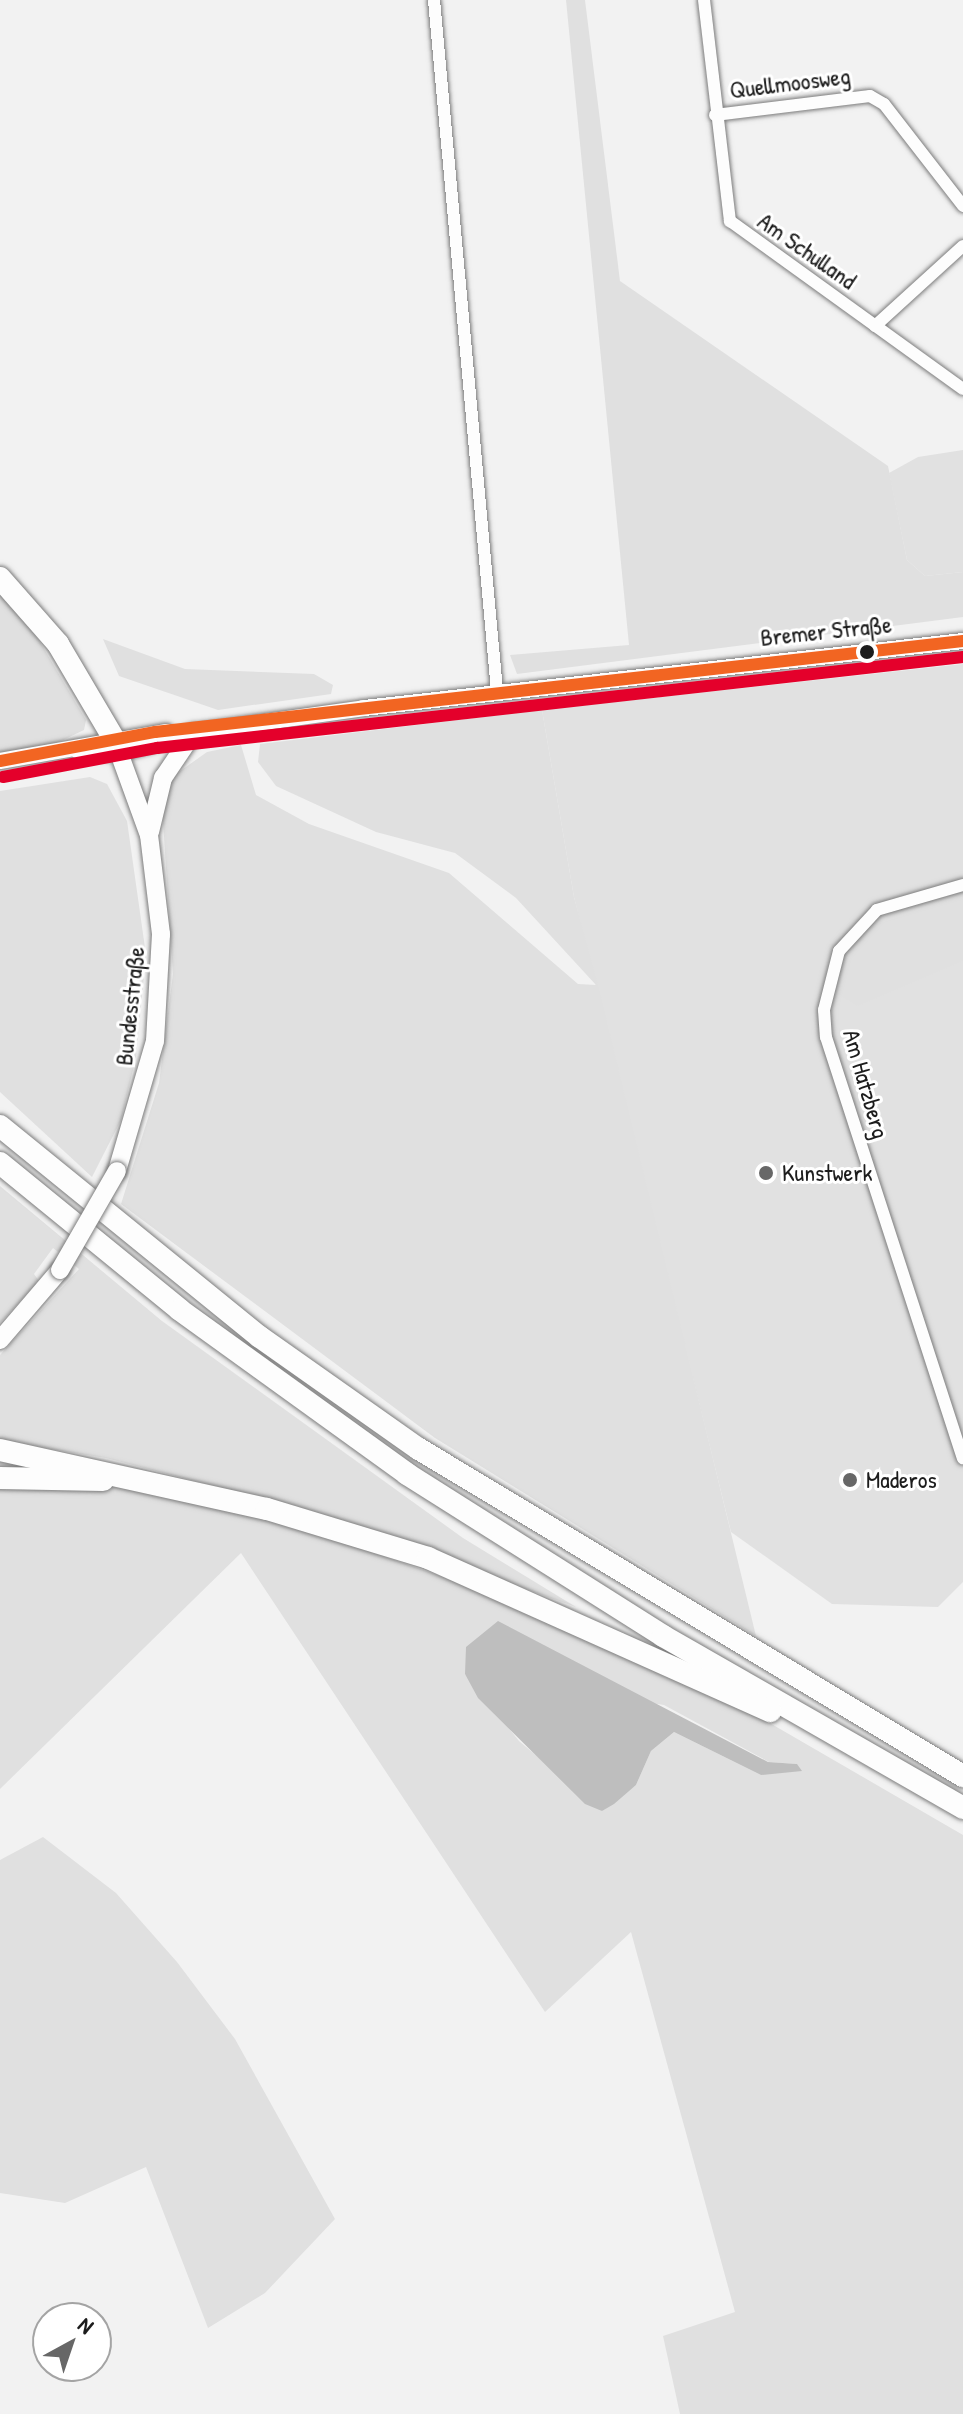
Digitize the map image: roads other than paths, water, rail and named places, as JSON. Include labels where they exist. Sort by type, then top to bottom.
[{"type":"highway","points":[[0,578],[58,644],[116,746]]},
{"type":"highway","points":[[0,1126],[260,1337],[419,1449],[963,1776]]},
{"type":"highway","points":[[0,1163],[180,1310],[407,1474],[853,1745],[963,1808]]},
{"type":"highway","points":[[0,1450],[208,1494],[455,1568],[853,1745]]},
{"type":"highway","points":[[0,1478],[64,1477],[208,1494]]},
{"type":"main road","name":"Bremer Straße","points":[[0,761],[497,691],[963,641]]},
{"type":"main road","points":[[149,835],[163,778],[194,732]]},
{"type":"main road","name":"Bundesstraße","points":[[0,1339],[60,1270],[117,1171],[146,1081],[158,1004],[161,934],[149,835],[116,746]]},
{"type":"street","points":[[434,0],[497,691]]},
{"type":"street","name":"Am Schulland","points":[[704,0],[715,115],[730,221],[963,389]]},
{"type":"street","name":"Quellmoosweg","points":[[715,115],[870,96],[884,104],[963,206]]},
{"type":"street","points":[[875,326],[963,246]]},
{"type":"street","name":"Am Hatzberg","points":[[963,885],[877,910],[839,951],[824,1010],[826,1037],[963,1458]]},
{"type":"place","name":"Kunstwerk","points":[[766,1173]]},
{"type":"place","name":"Maderos","points":[[850,1480]]}]
